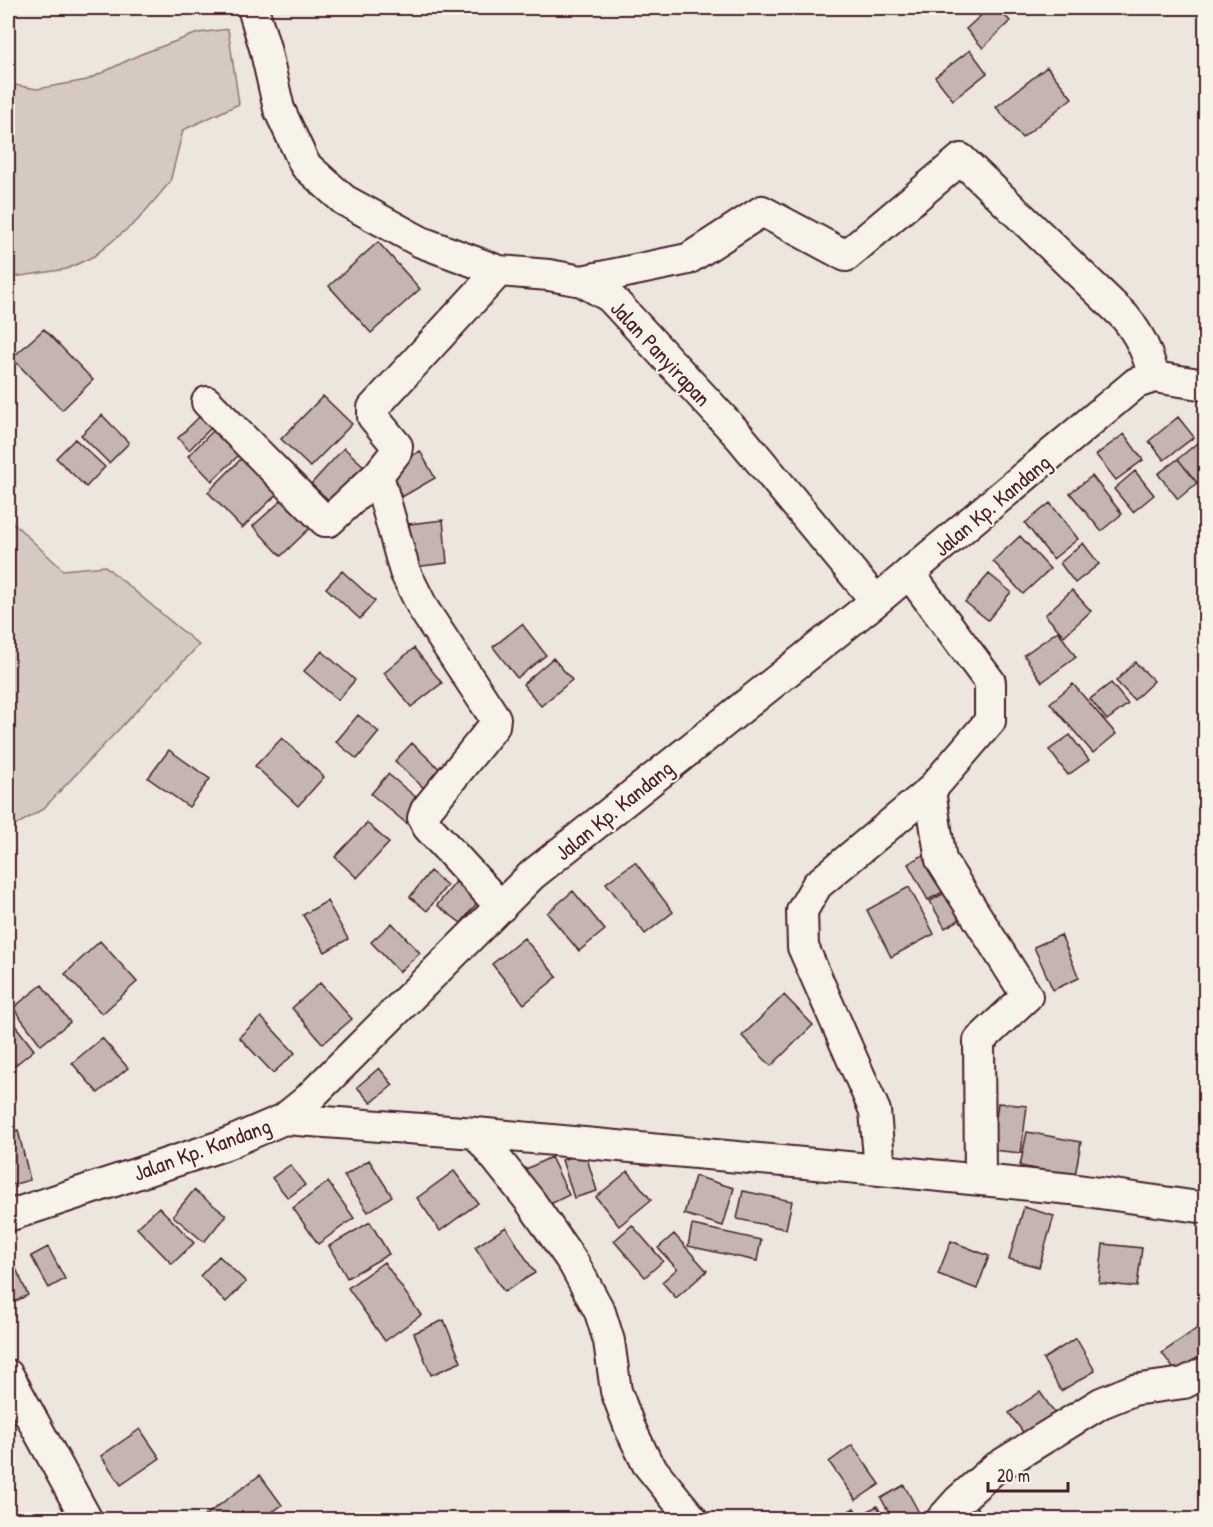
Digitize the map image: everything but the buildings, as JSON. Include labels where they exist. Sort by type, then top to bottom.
[{"type":"street","name":"Jalan Panyirapan","points":[[253,8],[279,109],[305,165],[344,200],[421,242],[499,271],[549,275],[582,281],[610,297],[740,437],[876,601]]},
{"type":"street","points":[[582,281],[688,259],[762,211],[846,256],[961,159],[1125,317],[1138,333],[1154,377],[1205,386]]},
{"type":"street","points":[[207,402],[325,521],[329,521],[378,475],[396,452],[397,446],[374,417],[372,408],[499,271]]},
{"type":"street","name":"Jalan Kp. Kandang","points":[[8,1216],[224,1145],[284,1119],[305,1102],[532,875],[876,601],[1136,383],[1154,377]]},
{"type":"street","points":[[378,475],[405,573],[424,610],[495,718],[494,726],[426,810],[423,818],[428,827],[501,907]]},
{"type":"street","points":[[880,1170],[875,1111],[803,947],[802,911],[817,885],[930,791],[990,722],[990,682],[909,573]]},
{"type":"street","points":[[930,791],[941,860],[1027,996],[979,1041],[980,1180]]},
{"type":"street","points":[[284,1119],[476,1133],[880,1170],[1071,1189],[1206,1208]]},
{"type":"street","points":[[476,1133],[530,1201],[574,1264],[600,1312],[609,1341],[616,1391],[630,1428],[647,1463],[693,1520]]},
{"type":"street","points":[[941,1520],[958,1501],[994,1469],[1101,1402],[1133,1390],[1184,1383],[1206,1372]]},
{"type":"street","points":[[8,1375],[87,1520]]},
{"type":"shaded area","points":[[228,29],[239,104],[183,130],[170,182],[137,221],[94,256],[67,269],[8,278],[8,84],[37,89],[87,80],[141,54],[198,33]]},
{"type":"shaded area","points":[[8,518],[63,570],[105,566],[199,645],[43,809],[8,830]]}]
